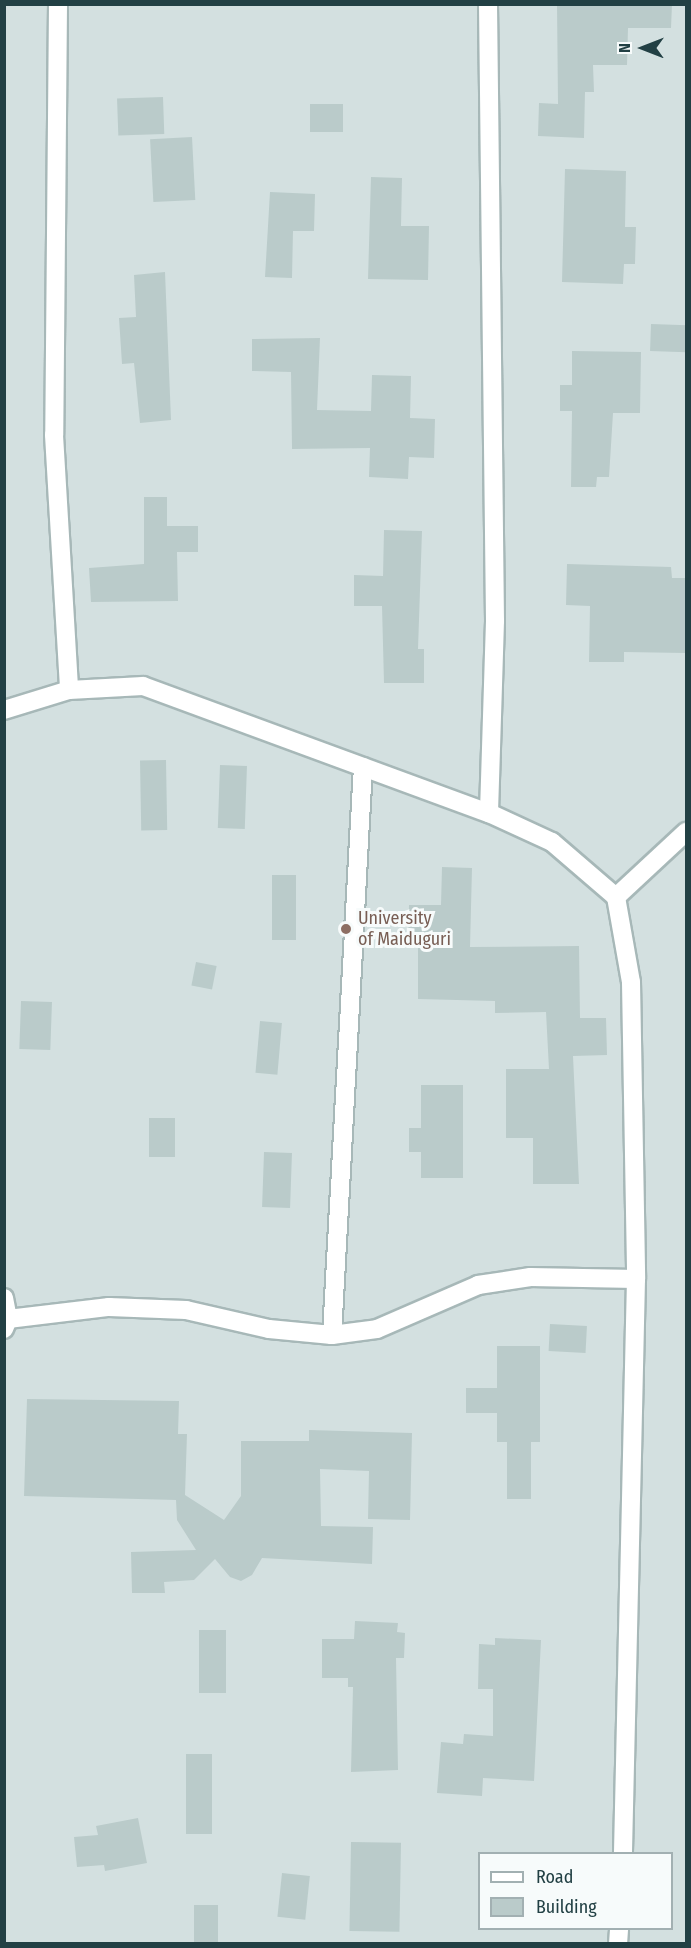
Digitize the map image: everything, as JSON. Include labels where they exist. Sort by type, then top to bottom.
[{"type":"street","points":[[58,4],[54,435],[69,690]]},
{"type":"street","points":[[488,4],[495,621],[489,813]]},
{"type":"street","points":[[4,710],[69,690],[143,686],[489,813],[552,842],[616,897],[631,982],[636,1279],[623,1852]]},
{"type":"street","points":[[332,1335],[363,767]]},
{"type":"street","points":[[616,897],[687,832]]},
{"type":"street","points":[[4,1298],[6,1324],[109,1307],[186,1310],[332,1335],[377,1329],[477,1285],[530,1276],[636,1279]]},
{"type":"shaded area","name":"University of Maiduguri","points":[[5,5],[686,5],[686,1943],[5,1944]]},
{"type":"building","points":[[557,4],[672,4],[671,28],[628,28],[627,65],[593,65],[594,92],[585,92],[584,138],[538,136],[539,103],[558,104]]},
{"type":"building","points":[[163,97],[164,134],[118,136],[117,99]]},
{"type":"building","points":[[310,104],[343,104],[343,132],[310,132]]},
{"type":"building","points":[[192,137],[195,200],[153,202],[150,139]]},
{"type":"building","points":[[565,169],[626,171],[625,227],[636,227],[635,264],[624,264],[623,284],[562,282]]},
{"type":"building","points":[[371,177],[402,178],[401,226],[429,226],[428,280],[368,279]]},
{"type":"building","points":[[270,192],[315,194],[314,231],[293,231],[292,278],[265,277]]},
{"type":"building","points":[[165,272],[171,420],[140,423],[134,363],[122,364],[119,318],[136,317],[134,275]]},
{"type":"building","points":[[651,324],[686,325],[686,352],[650,351]]},
{"type":"building","points":[[320,338],[317,410],[371,411],[372,375],[411,376],[410,418],[435,419],[434,458],[409,457],[408,479],[369,477],[370,448],[292,449],[291,372],[252,371],[252,339]]},
{"type":"building","points":[[572,351],[641,352],[640,413],[613,413],[609,477],[597,477],[596,487],[571,487],[572,411],[560,411],[560,385],[572,385]]},
{"type":"building","points":[[144,497],[167,497],[167,526],[198,526],[198,552],[177,552],[178,601],[91,602],[89,568],[144,564]]},
{"type":"building","points":[[384,530],[422,531],[418,649],[424,649],[424,683],[384,683],[382,606],[354,606],[354,575],[383,576]]},
{"type":"building","points":[[567,564],[671,567],[672,578],[687,578],[685,653],[624,652],[624,662],[589,662],[590,606],[566,605]]},
{"type":"building","points":[[140,760],[166,760],[167,830],[141,830]]},
{"type":"building","points":[[220,765],[247,766],[245,829],[218,828]]},
{"type":"building","points":[[442,867],[472,868],[470,947],[579,946],[580,1018],[606,1018],[607,1055],[573,1056],[579,1184],[533,1184],[533,1138],[506,1138],[506,1069],[549,1069],[546,1012],[495,1013],[495,1001],[418,999],[418,941],[408,941],[409,905],[441,905]]},
{"type":"building","points":[[272,875],[296,875],[296,940],[272,940]]},
{"type":"building","points":[[196,962],[217,966],[212,990],[191,986]]},
{"type":"building","points":[[21,1001],[52,1002],[50,1050],[19,1049]]},
{"type":"building","points":[[260,1021],[282,1023],[277,1075],[255,1073]]},
{"type":"building","points":[[421,1085],[463,1085],[463,1178],[421,1178],[421,1152],[409,1152],[409,1128],[421,1128]]},
{"type":"building","points":[[149,1118],[175,1118],[175,1157],[149,1157]]},
{"type":"building","points":[[264,1152],[292,1153],[290,1208],[262,1207]]},
{"type":"building","points":[[550,1324],[587,1326],[586,1353],[549,1351]]},
{"type":"building","points":[[497,1346],[540,1346],[540,1442],[531,1442],[531,1499],[507,1499],[507,1442],[497,1442],[497,1413],[466,1413],[466,1388],[497,1388]]},
{"type":"building","points":[[27,1399],[179,1401],[178,1434],[187,1434],[185,1495],[224,1520],[241,1496],[241,1441],[309,1441],[309,1430],[412,1433],[410,1520],[368,1519],[369,1471],[320,1469],[321,1526],[373,1527],[372,1564],[262,1558],[252,1575],[241,1581],[230,1577],[215,1559],[194,1580],[164,1582],[165,1593],[132,1593],[131,1552],[196,1550],[177,1520],[176,1500],[24,1496]]},
{"type":"building","points":[[355,1621],[398,1623],[397,1632],[405,1633],[404,1658],[396,1658],[398,1770],[351,1772],[353,1687],[348,1687],[348,1678],[322,1678],[322,1639],[354,1639]]},
{"type":"building","points":[[199,1630],[226,1630],[226,1693],[199,1693]]},
{"type":"building","points":[[495,1638],[541,1640],[534,1781],[483,1778],[482,1796],[437,1793],[441,1742],[463,1744],[464,1734],[493,1736],[493,1689],[478,1689],[479,1644],[495,1645]]},
{"type":"building","points":[[186,1754],[212,1754],[212,1834],[186,1834]]},
{"type":"building","points":[[138,1818],[147,1863],[105,1871],[104,1865],[77,1867],[74,1837],[98,1835],[96,1826]]},
{"type":"building","points":[[351,1842],[401,1843],[399,1932],[349,1931]]},
{"type":"building","points":[[282,1873],[310,1876],[305,1920],[277,1917]]},
{"type":"building","points":[[194,1905],[218,1905],[218,1944],[194,1944]]},
{"type":"place","name":"University of Maiduguri","points":[[346,929]]}]
